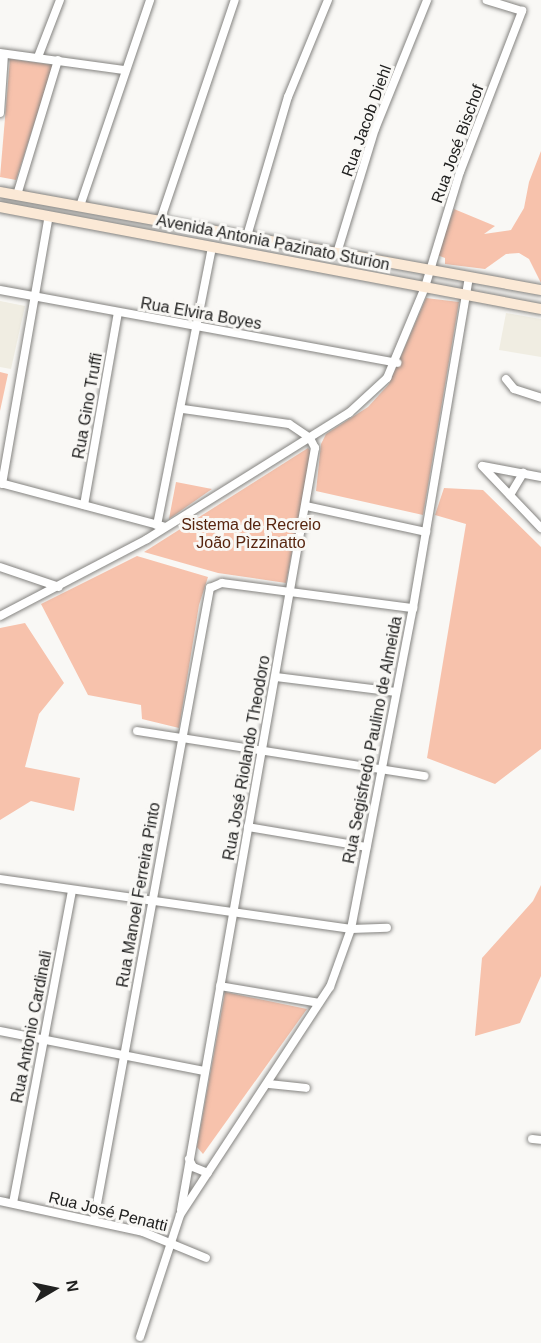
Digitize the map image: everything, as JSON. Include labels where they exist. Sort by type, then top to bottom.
[{"type":"main road","name":"Avenida Antonia Pazinato Sturion","points":[[0,192],[541,290]]},
{"type":"main road","points":[[49,216],[72,217],[80,206]]},
{"type":"main road","name":"Avenida Antonia Pazinato Sturion","points":[[0,207],[541,309]]},
{"type":"street","points":[[38,57],[60,0]]},
{"type":"street","points":[[80,206],[124,70],[150,0]]},
{"type":"street","points":[[160,221],[235,0]]},
{"type":"street","points":[[246,236],[288,97],[328,0]]},
{"type":"street","name":"Rua Jacob Diehl","points":[[337,253],[375,129],[428,0]]},
{"type":"street","name":"Rua José Bischof","points":[[0,616],[59,587],[166,527],[349,413],[387,378],[397,363],[425,287],[460,172],[522,11],[487,0]]},
{"type":"street","points":[[0,113],[2,53],[124,70]]},
{"type":"street","points":[[16,195],[58,60]]},
{"type":"street","points":[[49,216],[37,296],[1,483],[166,527]]},
{"type":"street","points":[[157,525],[183,409],[195,327],[212,246]]},
{"type":"street","name":"Rua Segisfredo Paulino de Almeida","points":[[140,1337],[180,1215],[269,1084],[330,987],[351,929],[413,608],[469,277]]},
{"type":"street","name":"Rua Elvira Boyes","points":[[0,290],[397,363]]},
{"type":"street","name":"Rua Gino Truffi","points":[[84,505],[118,313]]},
{"type":"street","points":[[506,379],[514,389],[541,398]]},
{"type":"street","points":[[183,409],[289,424],[309,438]]},
{"type":"street","name":"Rua José Riolando Theodoro","points":[[180,1215],[232,912],[306,506],[315,448],[309,438]]},
{"type":"street","points":[[541,477],[482,466],[541,528]]},
{"type":"street","points":[[510,495],[523,473]]},
{"type":"street","points":[[306,506],[426,532]]},
{"type":"street","points":[[0,567],[59,587]]},
{"type":"street","name":"Rua Manoel Ferreira Pinto","points":[[94,1221],[205,601],[210,588],[222,583],[290,594]]},
{"type":"street","points":[[290,594],[413,608]]},
{"type":"street","points":[[276,677],[396,692]]},
{"type":"street","points":[[137,731],[181,740],[424,776]]},
{"type":"street","points":[[248,827],[366,847]]},
{"type":"street","points":[[0,879],[351,929],[387,928]]},
{"type":"street","name":"Rua Antonio Cardinali","points":[[13,1203],[72,891]]},
{"type":"street","points":[[220,986],[319,1003]]},
{"type":"street","points":[[0,1031],[204,1071]]},
{"type":"street","points":[[269,1084],[306,1088]]},
{"type":"street","points":[[189,1156],[193,1167],[208,1173]]},
{"type":"street","name":"Rua José Penatti","points":[[0,1201],[94,1221],[173,1242],[206,1258]]},
{"type":"shaded area","points":[[0,301],[25,306],[11,369],[0,367]]},
{"type":"shaded area","points":[[506,313],[541,319],[541,357],[499,350]]},
{"type":"green space","points":[[10,59],[53,65],[16,180],[0,177]]},
{"type":"green space","points":[[541,151],[541,283],[529,259],[519,253],[506,254],[485,269],[445,264],[445,258],[437,255],[454,209],[495,226],[484,234],[511,230],[524,208],[529,182]]},
{"type":"green space","points":[[426,298],[459,302],[423,515],[316,491],[321,444],[326,434],[368,407],[389,384]]},
{"type":"green space","points":[[0,372],[8,374],[0,411]]},
{"type":"green space","name":"Sistema de Recreio João Pìzzinatto","points":[[308,448],[311,452],[286,583],[218,573],[144,552]]},
{"type":"green space","points":[[176,482],[212,489],[169,519]]},
{"type":"green space","points":[[444,488],[483,490],[541,547],[541,749],[495,784],[427,758],[466,524],[435,515]]},
{"type":"green space","points":[[137,556],[208,577],[199,605],[179,728],[142,719],[141,705],[88,695],[41,604]]},
{"type":"green space","points":[[25,623],[64,683],[39,714],[25,767],[80,778],[74,811],[31,801],[0,820],[0,628]]},
{"type":"green space","points":[[541,885],[541,976],[520,1023],[475,1036],[482,958],[533,901]]},
{"type":"green space","points":[[225,992],[307,1009],[203,1154],[197,1147]]}]
